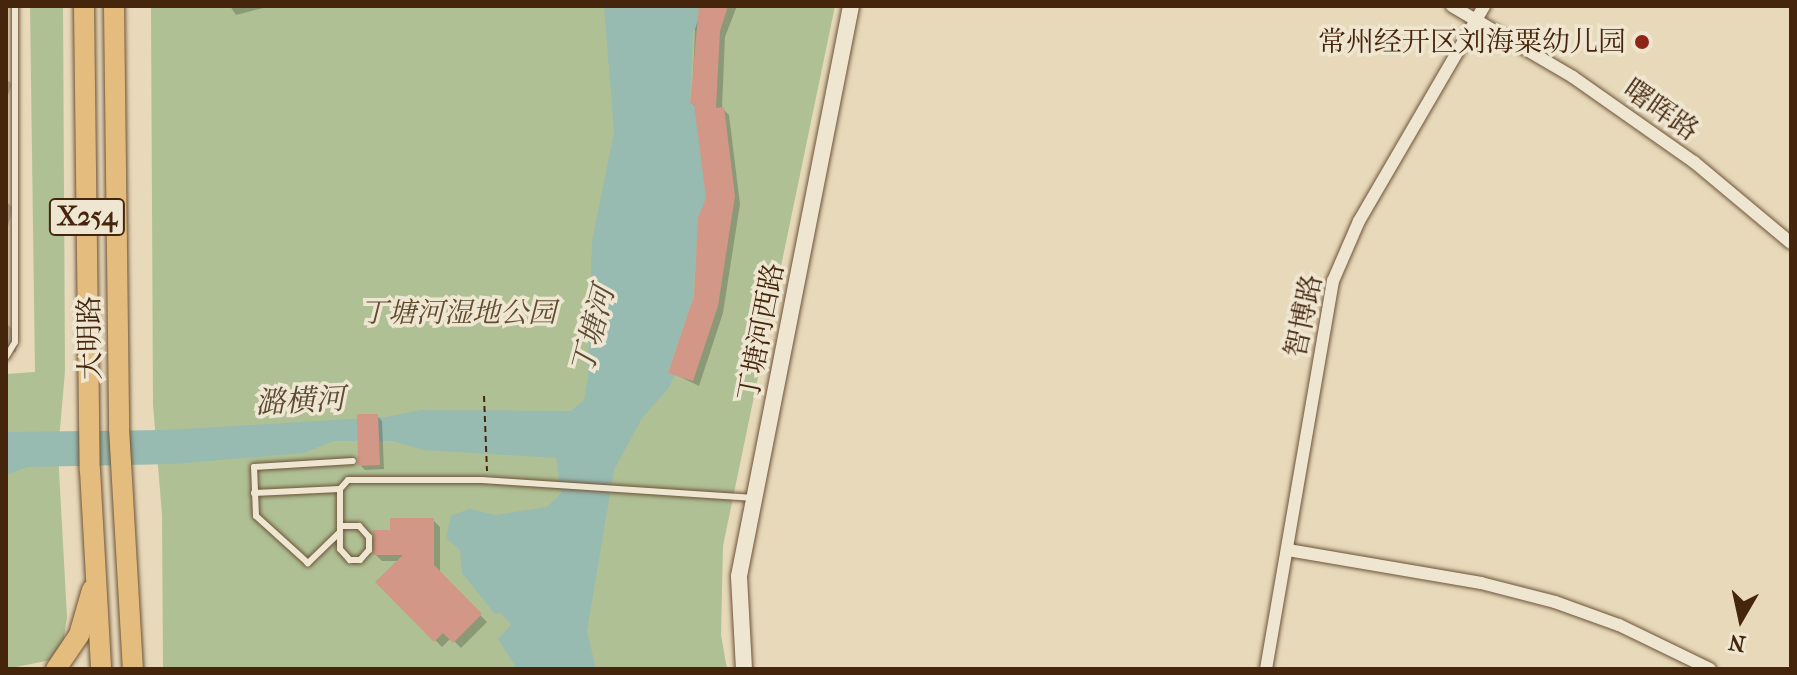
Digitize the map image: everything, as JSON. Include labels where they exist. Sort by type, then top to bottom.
[{"type":"main road","name":"大明路","points":[[84,6],[90,470],[101,669]]},
{"type":"main road","name":"大明路","points":[[114,6],[120,469],[133,669]]},
{"type":"main road","points":[[56,669],[79,635],[96,575]]},
{"type":"street","name":"丁塘河西路","points":[[744,669],[739,576],[851,6]]},
{"type":"street","name":"曙晖路","points":[[1452,6],[1573,77],[1694,162],[1791,243]]},
{"type":"street","name":"智博路","points":[[1266,669],[1333,281],[1359,221],[1484,6]]},
{"type":"street","points":[[1288,550],[1481,583],[1555,602],[1619,625],[1710,669]]},
{"type":"lane","points":[[6,357],[15,342],[15,6]]},
{"type":"lane","points":[[6,35],[15,36]]},
{"type":"lane","points":[[353,461],[254,467],[256,516],[308,563],[340,529],[359,526],[369,537],[369,550],[360,560],[350,560],[340,549],[340,529],[340,489],[348,480],[487,481],[754,498]]},
{"type":"lane","points":[[254,493],[340,489]]},
{"type":"path","points":[[484,396],[487,481]]},
{"type":"green space","points":[[30,6],[63,6],[65,371],[58,452],[67,617],[63,644],[51,660],[6,669],[6,374],[35,372]]},
{"type":"green space","name":"丁塘河湿地公园","points":[[151,6],[835,6],[723,546],[721,635],[727,669],[163,669],[162,515],[153,404]]},
{"type":"water","name":"丁塘河","points":[[604,6],[699,6],[698,16],[709,20],[707,30],[693,30],[690,103],[696,104],[706,200],[698,218],[693,298],[668,372],[675,375],[668,389],[642,418],[614,470],[587,631],[596,669],[517,669],[498,639],[511,625],[501,613],[495,614],[462,573],[460,550],[446,538],[451,516],[469,509],[496,515],[547,507],[561,493],[556,458],[424,450],[392,441],[333,441],[304,453],[174,464],[27,467],[6,475],[6,432],[167,430],[386,417],[421,410],[571,411],[584,400],[588,377],[592,241],[614,132]]},
{"type":"building","points":[[699,6],[728,6],[720,31],[716,108],[724,107],[735,196],[718,306],[693,381],[668,373],[694,296],[698,218],[706,198],[694,104],[690,104]]},
{"type":"building","points":[[357,414],[378,414],[380,465],[358,466]]},
{"type":"building","points":[[390,518],[434,518],[434,565],[482,614],[453,643],[443,633],[434,642],[375,582],[403,555],[373,555],[373,530],[390,530]]},
{"type":"place","name":"常州经开区刘海粟幼儿园","points":[[1642,42]]},
{"type":"water label","name":"潞横河","points":[[300,402]]}]
